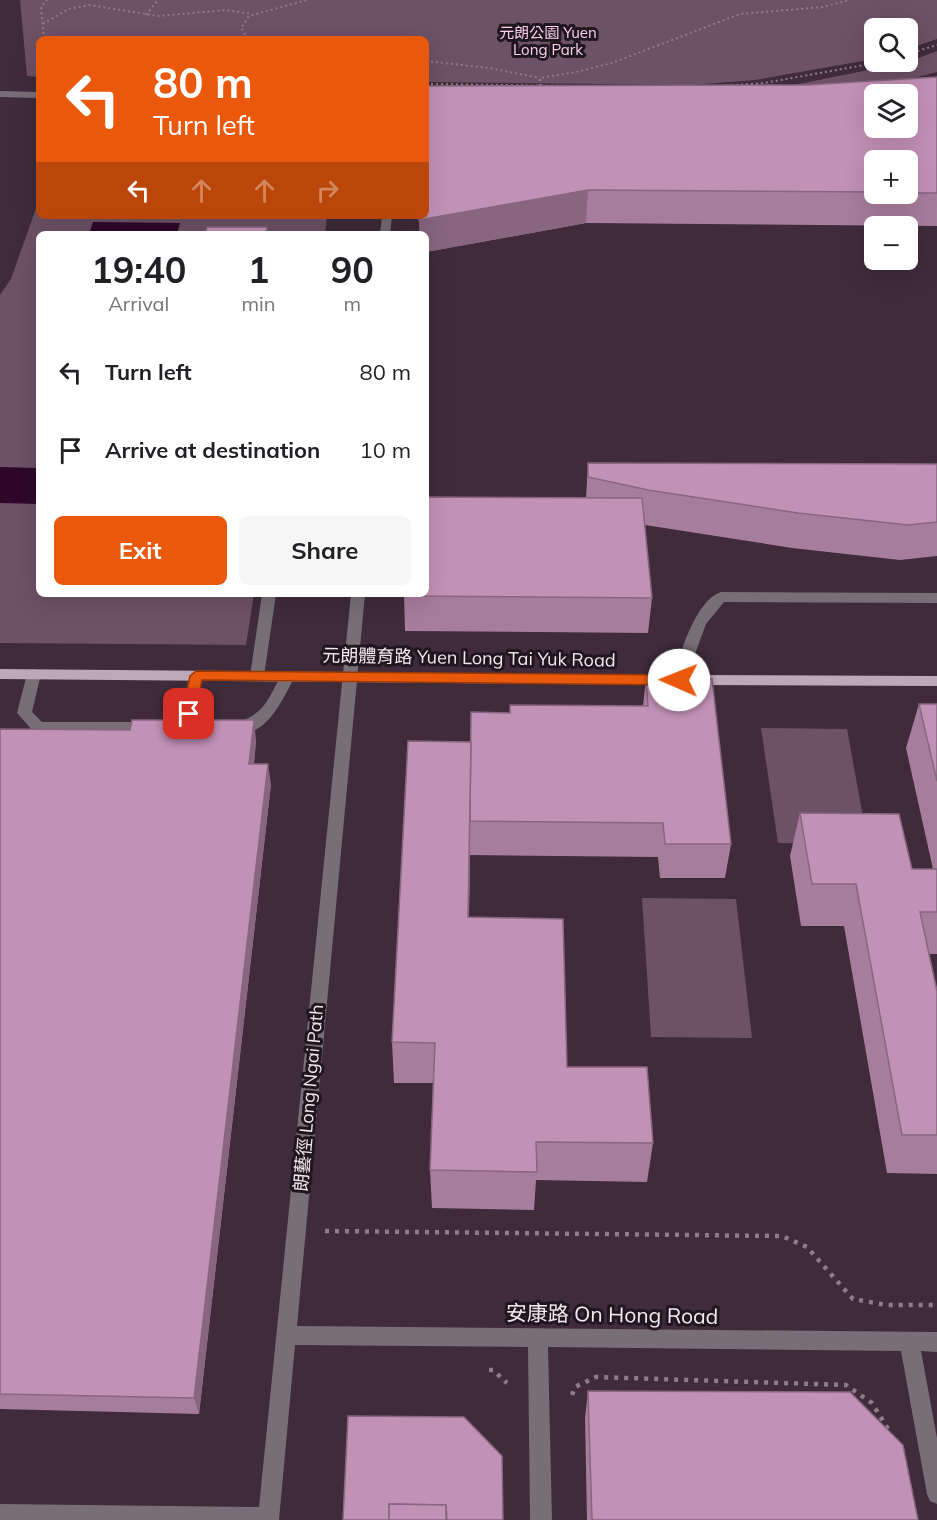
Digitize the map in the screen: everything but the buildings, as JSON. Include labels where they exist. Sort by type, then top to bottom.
[{"type":"main road","name":"元朗體育路 Yuen Long Tai Yuk Road","points":[[0,674],[937,681]]},
{"type":"street","points":[[0,94],[36,95]]},
{"type":"street","points":[[257,676],[268,597]]},
{"type":"street","name":"朗藝徑 Long Ngai Path","points":[[269,1519],[358,597]]},
{"type":"street","points":[[679,680],[689,649],[708,608],[721,597],[937,598]]},
{"type":"street","points":[[34,674],[24,713],[38,727],[180,728],[196,676]]},
{"type":"street","points":[[220,728],[243,728],[262,719],[288,676]]},
{"type":"street","name":"安康路 On Hong Road","points":[[286,1335],[352,1338],[937,1342]]},
{"type":"street","points":[[538,1338],[541,1520]]},
{"type":"street","points":[[909,1342],[937,1494]]},
{"type":"street","points":[[0,1515],[269,1519]]},
{"type":"path","points":[[44,36],[41,8],[47,0]]},
{"type":"path","points":[[146,15],[158,0]]},
{"type":"path","points":[[43,24],[72,8],[100,4],[146,15],[195,14],[227,9],[252,14],[306,0]]},
{"type":"path","points":[[429,61],[489,68],[540,78],[584,71],[614,63],[743,14],[824,7],[849,0]]},
{"type":"path","points":[[246,36],[241,28],[244,21],[252,14]]},
{"type":"path","points":[[918,51],[937,45]]},
{"type":"path","points":[[715,86],[764,83],[864,65]]},
{"type":"path","points":[[540,78],[540,86]]},
{"type":"path","points":[[429,84],[574,86]]},
{"type":"path","points":[[297,1231],[782,1236],[807,1247],[853,1299],[886,1305],[937,1305]]},
{"type":"path","points":[[481,1370],[493,1370],[505,1380],[510,1389]]},
{"type":"path","points":[[569,1405],[575,1387],[596,1377],[846,1385],[872,1403],[893,1441]]},
{"type":"green space","name":"元朗公園 Yuen Long Park","points":[[20,0],[937,0],[937,39],[918,46],[918,18],[864,18],[864,61],[755,80],[691,85],[429,82],[429,36],[36,36],[36,77],[27,76]]},
{"type":"green space","points":[[937,51],[937,72],[895,83],[779,88],[864,71],[918,72],[918,58]]},
{"type":"green space","points":[[36,208],[36,219],[327,219],[325,231],[36,231],[36,597],[254,597],[246,645],[0,643],[0,295],[11,279]]},
{"type":"green space","points":[[761,728],[847,729],[868,844],[778,843]]},
{"type":"green space","points":[[642,898],[736,899],[752,1038],[651,1037]]},
{"type":"shaded area","points":[[93,222],[180,223],[178,231],[90,231]]},
{"type":"shaded area","points":[[0,467],[36,468],[36,504],[0,503]]},
{"type":"route","points":[[189,714],[196,676],[679,680]]}]
